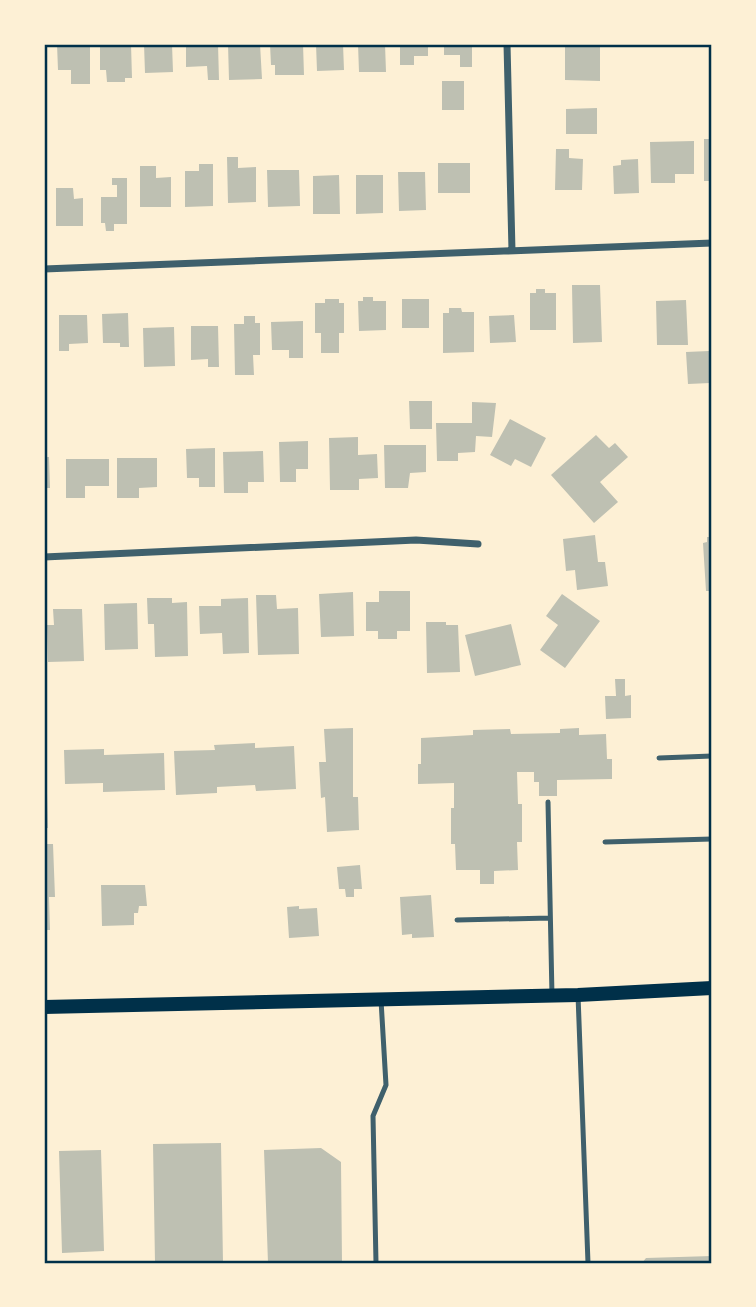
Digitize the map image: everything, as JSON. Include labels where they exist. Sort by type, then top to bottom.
[{"type":"main road","points":[[44,1007],[552,996],[712,988]]},
{"type":"street","points":[[507,44],[512,251]]},
{"type":"street","points":[[44,270],[712,243]]},
{"type":"street","points":[[44,556],[416,540],[478,544]]},
{"type":"lane","points":[[660,758],[712,757]]},
{"type":"lane","points":[[548,802],[552,996]]},
{"type":"lane","points":[[605,842],[712,839]]},
{"type":"lane","points":[[457,920],[550,918]]},
{"type":"lane","points":[[578,995],[588,1263]]},
{"type":"lane","points":[[376,1263],[373,1116],[386,1085],[381,999]]},
{"type":"building","points":[[57,44],[90,44],[90,84],[71,84],[71,70],[58,70]]},
{"type":"building","points":[[100,44],[131,44],[132,78],[125,78],[125,82],[107,82],[106,70],[100,70]]},
{"type":"building","points":[[144,44],[172,44],[173,72],[145,73]]},
{"type":"building","points":[[186,44],[218,44],[219,80],[208,80],[207,66],[186,67]]},
{"type":"building","points":[[228,44],[260,44],[262,79],[229,80]]},
{"type":"building","points":[[270,44],[303,44],[304,75],[275,75],[275,65],[271,65]]},
{"type":"building","points":[[316,44],[343,44],[344,70],[317,71]]},
{"type":"building","points":[[358,44],[385,44],[386,72],[359,72]]},
{"type":"building","points":[[400,44],[428,44],[428,56],[414,56],[414,65],[400,65]]},
{"type":"building","points":[[444,44],[472,44],[472,67],[460,67],[460,55],[444,55]]},
{"type":"building","points":[[565,44],[600,44],[600,81],[565,80]]},
{"type":"building","points":[[442,81],[464,81],[464,110],[442,110]]},
{"type":"building","points":[[597,108],[597,134],[566,134],[566,109]]},
{"type":"building","points":[[704,139],[712,139],[712,181],[704,181]]},
{"type":"building","points":[[694,141],[694,174],[675,174],[675,183],[651,183],[650,142]]},
{"type":"building","points":[[556,149],[569,149],[569,158],[583,159],[582,190],[555,190]]},
{"type":"building","points":[[227,157],[238,157],[238,168],[256,167],[256,202],[228,203]]},
{"type":"building","points":[[638,159],[639,193],[614,194],[613,166],[621,165],[621,160]]},
{"type":"building","points":[[438,163],[470,163],[470,193],[438,193]]},
{"type":"building","points":[[199,164],[213,164],[213,206],[185,207],[185,171],[199,171]]},
{"type":"building","points":[[140,166],[156,166],[156,178],[171,177],[171,207],[140,207]]},
{"type":"building","points":[[267,170],[299,170],[300,206],[268,207]]},
{"type":"building","points":[[398,172],[425,172],[426,210],[399,211]]},
{"type":"building","points":[[339,175],[340,214],[313,214],[313,176]]},
{"type":"building","points":[[356,175],[383,175],[383,213],[356,214]]},
{"type":"building","points":[[112,178],[127,178],[127,224],[114,224],[114,231],[106,231],[105,223],[101,223],[101,197],[117,197],[117,185],[112,185]]},
{"type":"building","points":[[56,188],[73,188],[74,199],[83,198],[83,226],[56,226]]},
{"type":"building","points":[[572,285],[600,285],[602,342],[573,343]]},
{"type":"building","points":[[536,289],[545,289],[545,293],[556,293],[556,330],[530,330],[530,293],[536,293]]},
{"type":"building","points":[[363,297],[373,297],[373,301],[386,301],[386,330],[359,331],[358,301],[363,301]]},
{"type":"building","points":[[325,299],[339,299],[339,303],[344,303],[344,333],[339,333],[339,353],[321,353],[321,333],[315,333],[315,303],[325,303]]},
{"type":"building","points":[[402,299],[429,299],[429,328],[402,328]]},
{"type":"building","points":[[686,300],[688,345],[657,345],[656,301]]},
{"type":"building","points":[[449,308],[474,312],[474,352],[443,353],[443,313],[449,313]]},
{"type":"building","points":[[128,313],[129,347],[120,347],[120,343],[103,343],[102,314]]},
{"type":"building","points":[[59,315],[87,315],[88,343],[69,344],[69,351],[59,351]]},
{"type":"building","points":[[514,315],[516,342],[490,343],[489,316]]},
{"type":"building","points":[[244,316],[255,316],[255,323],[260,323],[260,355],[253,355],[254,375],[235,375],[234,324],[244,324]]},
{"type":"building","points":[[303,321],[303,358],[289,358],[289,350],[272,350],[271,322]]},
{"type":"building","points":[[191,326],[218,326],[219,367],[208,367],[208,359],[191,360]]},
{"type":"building","points":[[174,327],[175,366],[144,367],[143,328]]},
{"type":"building","points":[[709,351],[710,383],[688,384],[686,352]]},
{"type":"building","points":[[409,401],[432,401],[432,429],[410,429]]},
{"type":"building","points":[[472,402],[496,403],[492,437],[476,436],[475,452],[458,453],[458,461],[437,461],[436,423],[472,423]]},
{"type":"building","points":[[510,419],[546,438],[531,467],[515,459],[511,466],[490,455]]},
{"type":"building","points":[[596,435],[609,448],[615,443],[628,457],[600,482],[618,502],[594,523],[551,475]]},
{"type":"building","points":[[358,437],[358,455],[377,454],[378,478],[359,479],[359,490],[330,490],[329,438]]},
{"type":"building","points":[[308,441],[308,469],[296,469],[296,482],[280,482],[279,442]]},
{"type":"building","points":[[384,445],[426,445],[426,472],[410,473],[408,488],[385,488]]},
{"type":"building","points":[[215,448],[215,487],[199,487],[199,478],[187,478],[186,449]]},
{"type":"building","points":[[263,451],[264,482],[248,482],[248,493],[224,493],[223,452]]},
{"type":"building","points":[[44,457],[49,457],[50,488],[44,488]]},
{"type":"building","points":[[117,458],[157,458],[157,487],[139,488],[139,498],[117,498]]},
{"type":"building","points":[[66,459],[109,459],[109,486],[85,486],[85,498],[66,498]]},
{"type":"building","points":[[595,535],[598,562],[605,562],[608,586],[577,590],[575,570],[566,571],[563,539]]},
{"type":"building","points":[[707,537],[712,537],[712,591],[706,591],[703,543],[707,542]]},
{"type":"building","points":[[379,591],[410,591],[410,631],[397,631],[397,639],[378,639],[378,631],[366,631],[366,602],[379,602]]},
{"type":"building","points":[[353,592],[354,636],[321,637],[319,594]]},
{"type":"building","points":[[562,594],[600,621],[565,668],[540,650],[558,625],[546,616]]},
{"type":"building","points":[[256,595],[276,595],[277,609],[298,608],[299,654],[258,655]]},
{"type":"building","points":[[147,598],[172,598],[172,603],[187,602],[188,656],[155,657],[154,624],[148,624]]},
{"type":"building","points":[[248,598],[249,653],[223,654],[222,633],[200,634],[199,606],[221,606],[221,599]]},
{"type":"building","points":[[137,603],[138,649],[105,650],[104,604]]},
{"type":"building","points":[[53,609],[82,609],[84,661],[48,662],[47,625],[54,625]]},
{"type":"building","points":[[426,622],[458,625],[460,672],[427,673]]},
{"type":"building","points":[[511,624],[521,665],[475,676],[465,635]]},
{"type":"building","points":[[615,679],[625,679],[625,696],[631,695],[631,718],[606,719],[605,696],[616,696]]},
{"type":"building","points":[[353,728],[353,797],[358,797],[359,830],[327,832],[325,797],[321,798],[319,762],[326,762],[324,729]]},
{"type":"building","points":[[579,728],[579,735],[606,734],[607,759],[612,759],[612,779],[557,780],[557,796],[539,796],[539,782],[534,782],[534,772],[517,772],[518,804],[522,804],[522,842],[517,842],[518,870],[494,871],[494,884],[480,884],[480,870],[456,870],[455,844],[451,844],[454,783],[418,784],[421,738],[473,735],[473,730],[510,729],[511,734],[560,733],[560,729]]},
{"type":"building","points":[[255,743],[255,748],[294,746],[296,789],[256,791],[255,785],[217,787],[217,793],[176,795],[174,751],[215,750],[214,745]]},
{"type":"building","points":[[104,749],[104,755],[164,753],[165,790],[103,792],[103,783],[65,784],[64,750]]},
{"type":"building","points":[[44,793],[47,793],[48,828],[44,828]]},
{"type":"building","points":[[44,844],[53,844],[55,897],[49,897],[50,930],[44,930]]},
{"type":"building","points":[[360,865],[362,889],[354,889],[354,897],[346,897],[345,889],[339,889],[337,867]]},
{"type":"building","points":[[101,885],[145,885],[147,906],[139,906],[138,913],[134,913],[134,925],[102,926]]},
{"type":"building","points":[[431,895],[434,937],[412,938],[412,934],[402,935],[400,897]]},
{"type":"building","points":[[299,906],[299,909],[317,908],[319,936],[289,938],[287,907]]},
{"type":"building","points":[[221,1143],[223,1263],[155,1263],[153,1144]]},
{"type":"building","points":[[321,1148],[341,1162],[342,1263],[268,1263],[264,1150]]},
{"type":"building","points":[[101,1150],[104,1251],[62,1253],[59,1151]]},
{"type":"building","points":[[712,1256],[712,1263],[642,1263],[646,1258]]}]
